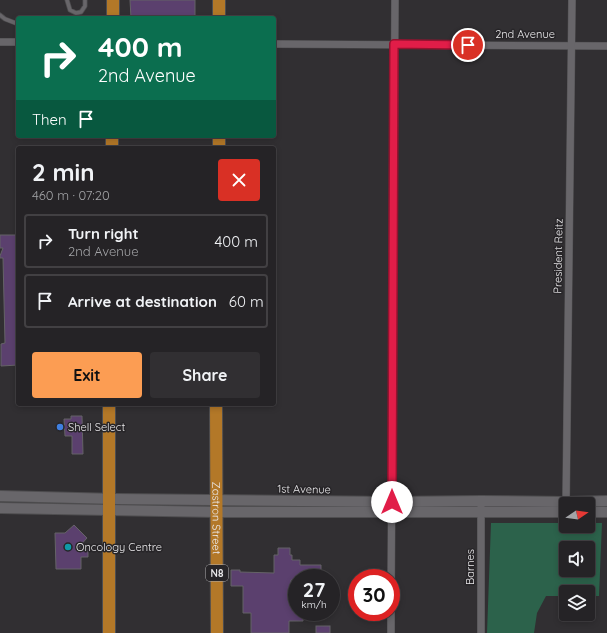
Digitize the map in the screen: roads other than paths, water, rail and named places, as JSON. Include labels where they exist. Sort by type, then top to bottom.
[{"type":"highway","points":[[113,0],[113,16]]},
{"type":"highway","points":[[219,0],[219,16]]},
{"type":"highway","points":[[109,633],[110,406]]},
{"type":"highway","name":"Zastron Street","points":[[216,406],[217,633]]},
{"type":"street","points":[[391,569],[395,0]]},
{"type":"street","name":"President Reitz","points":[[566,497],[572,0]]},
{"type":"street","points":[[0,42],[16,42]]},
{"type":"street","name":"2nd Avenue","points":[[276,44],[607,46]]},
{"type":"street","name":"1st Avenue","points":[[0,496],[216,512],[392,512],[481,506]]},
{"type":"street","name":"1st Avenue","points":[[0,508],[217,500],[392,502],[559,508]]},
{"type":"street","name":"1st Avenue","points":[[595,503],[607,501]]},
{"type":"street","name":"Barnes","points":[[481,506],[481,633]]},
{"type":"street","points":[[595,512],[607,512]]},
{"type":"street","points":[[391,621],[391,633]]},
{"type":"lane","points":[[67,0],[70,10],[76,13],[81,12],[85,6],[85,0]]},
{"type":"lane","points":[[0,15],[5,19],[16,23]]},
{"type":"place","name":"Shell Select","points":[[60,427]]},
{"type":"place","name":"Oncology Centre","points":[[68,547]]}]
